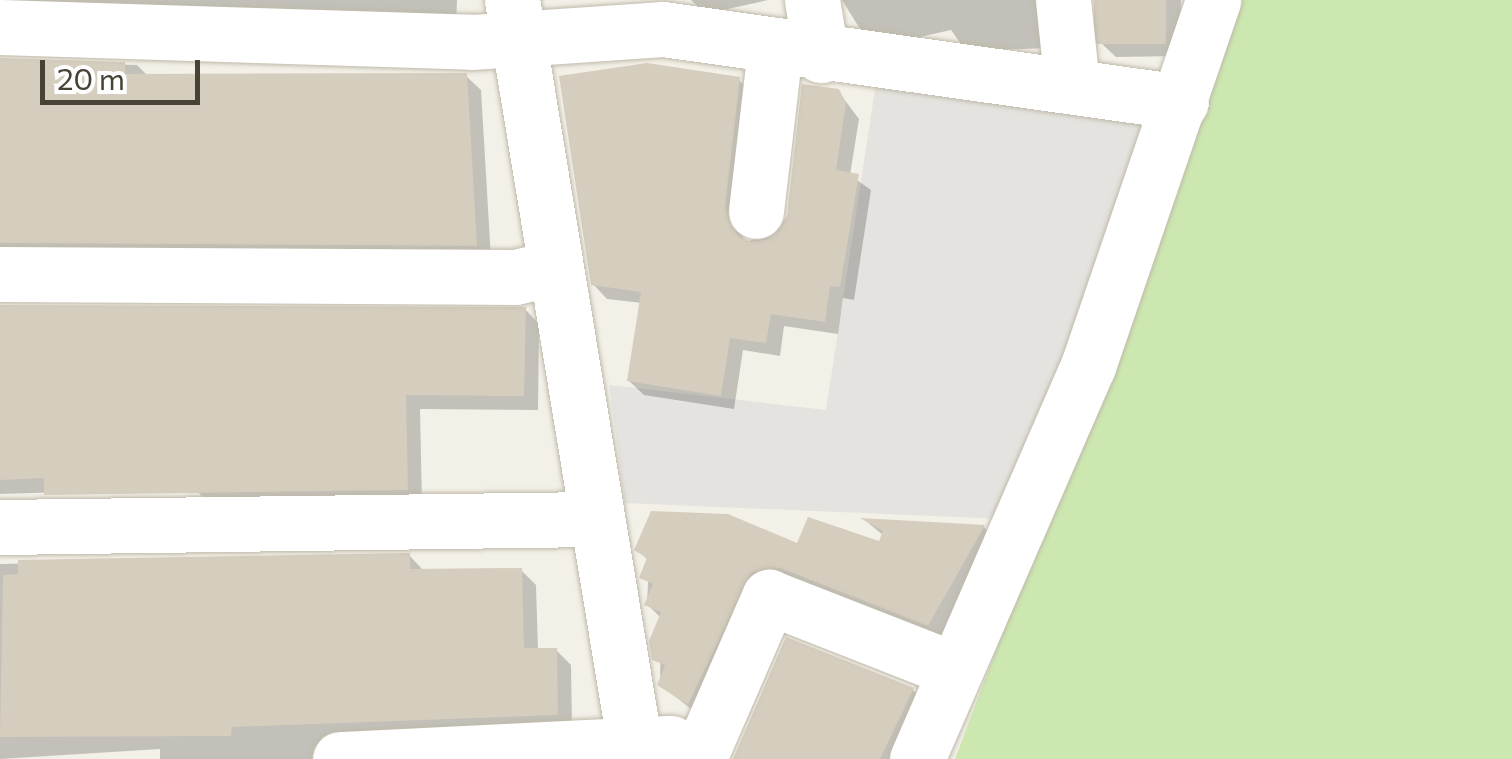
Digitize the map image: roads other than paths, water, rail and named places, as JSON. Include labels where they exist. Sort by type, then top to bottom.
[{"type":"street","points":[[756,211],[812,0]]},
{"type":"street","points":[[1063,0],[1072,85]]},
{"type":"street","points":[[917,759],[1007,537],[1088,366],[1213,0]]},
{"type":"street","points":[[515,17],[553,268],[636,751]]},
{"type":"street","points":[[0,28],[472,42],[515,17],[663,29],[798,52],[1181,102]]},
{"type":"street","points":[[0,274],[515,277],[553,268]]},
{"type":"street","points":[[0,527],[596,518]]},
{"type":"street","points":[[364,759],[636,751],[668,742],[699,759],[769,597],[955,670]]}]
